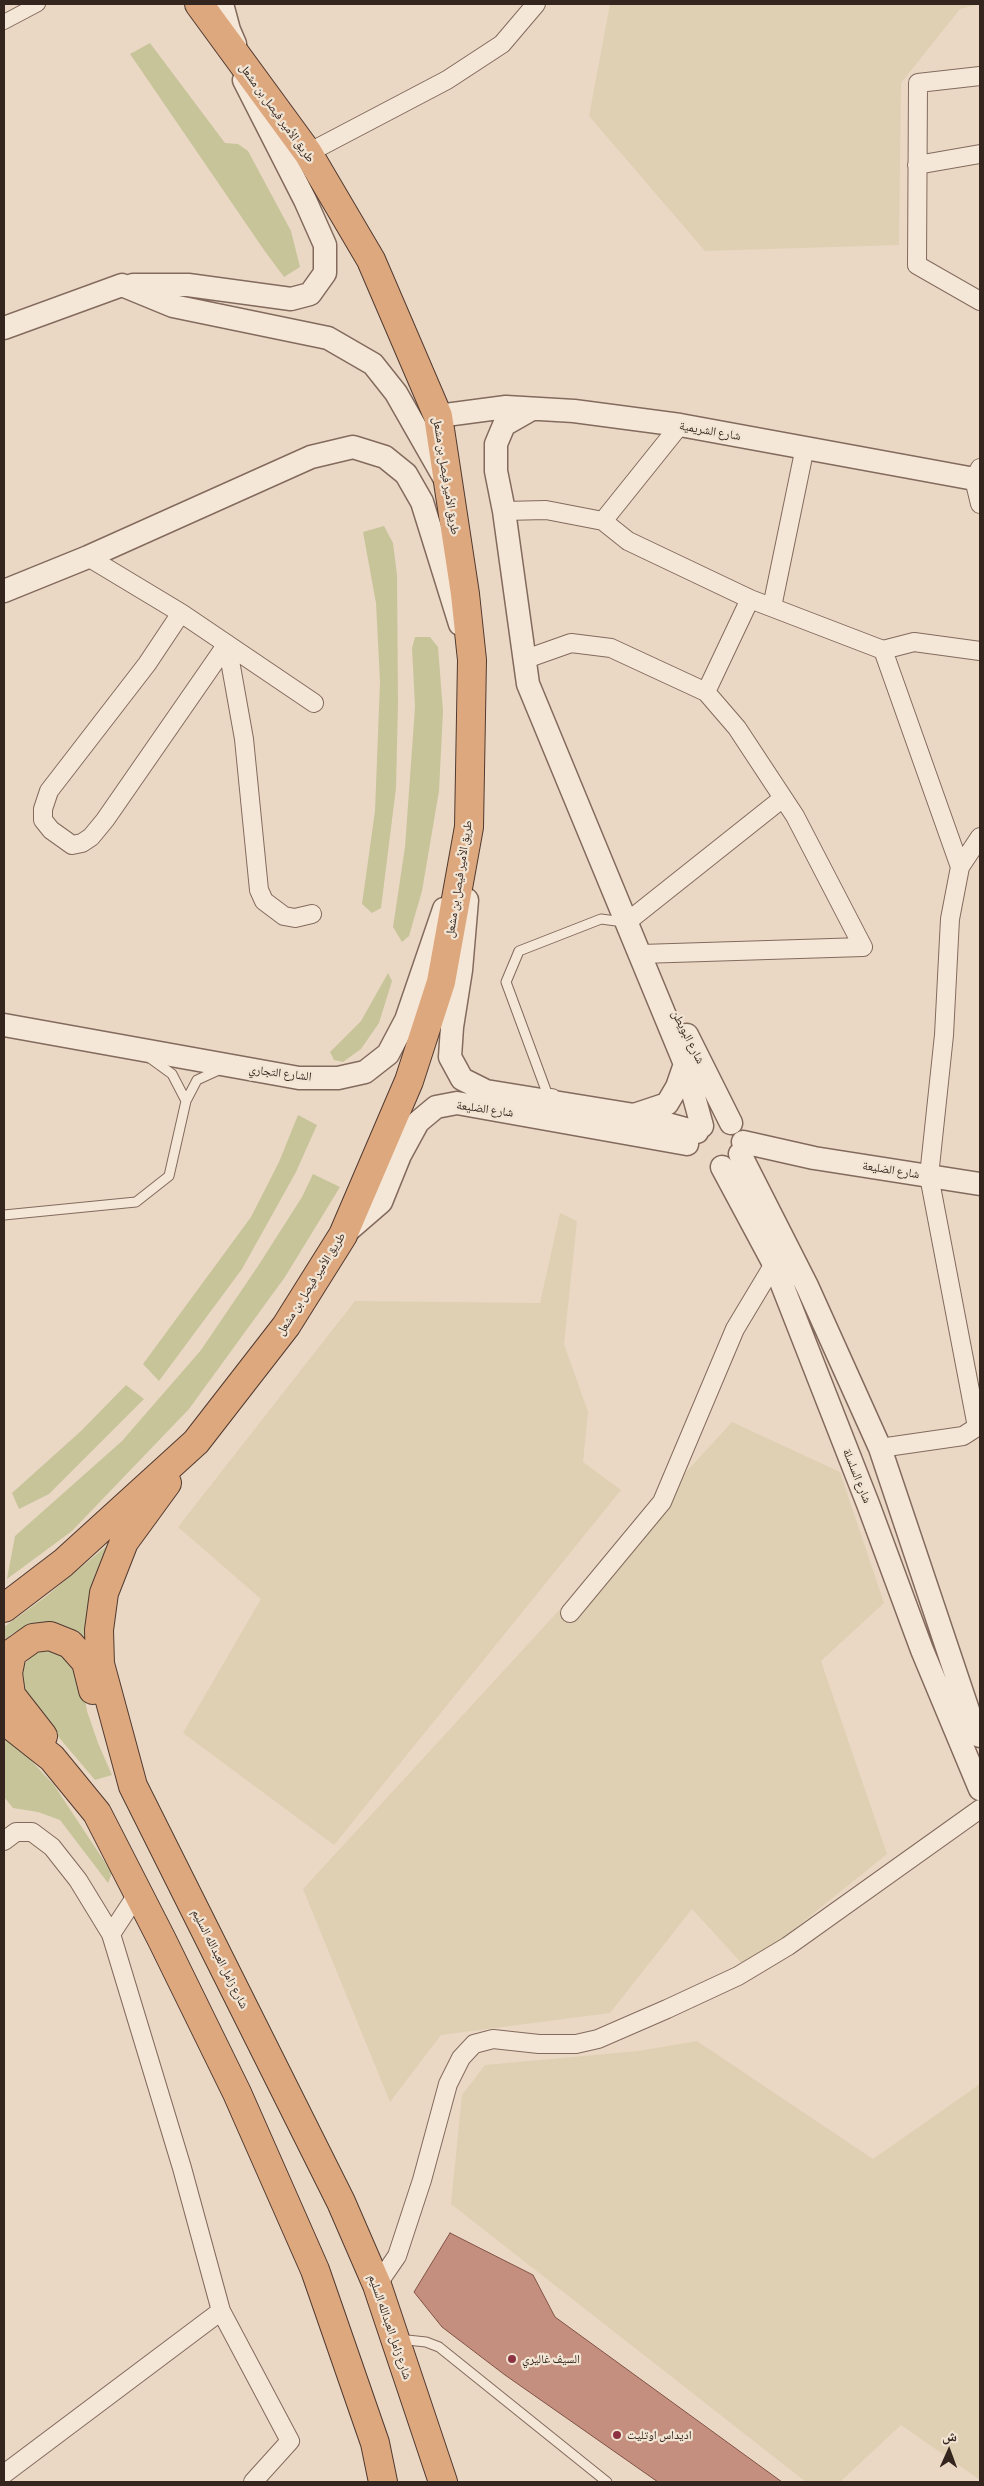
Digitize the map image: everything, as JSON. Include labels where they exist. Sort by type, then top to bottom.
[{"type":"highway","name":"طريق الأمير فيصل بن مشعل","points":[[4,1608],[63,1563],[196,1442],[286,1326],[343,1235],[409,1080],[441,982],[469,827],[472,660],[438,416],[371,260],[308,153],[224,39],[203,6]]},
{"type":"highway","name":"شارع زامل العبدالله السليم","points":[[196,1442],[124,1542],[104,1593],[99,1630],[100,1664],[133,1786],[341,2202],[377,2285],[431,2451],[443,2482]]},
{"type":"highway","points":[[133,1786],[103,1730],[86,1662],[70,1644],[50,1636],[33,1638],[12,1653],[8,1673],[11,1695],[24,1714],[74,1774],[97,1813],[237,2093],[315,2270],[375,2443],[383,2482]]},
{"type":"highway","points":[[4,1720],[52,1758],[97,1813]]},
{"type":"highway","points":[[366,2482],[375,2443]]},
{"type":"highway","points":[[431,2451],[432,2482]]},
{"type":"street","points":[[4,22],[38,4]]},
{"type":"street","points":[[308,153],[448,80],[494,50],[502,44],[536,4]]},
{"type":"street","points":[[203,6],[228,30],[244,62],[270,102]]},
{"type":"street","points":[[4,328],[122,285],[188,285],[291,299],[310,294],[325,273],[325,245],[305,200],[224,39]]},
{"type":"street","points":[[980,76],[918,83],[917,265],[980,301]]},
{"type":"street","points":[[918,165],[980,154]]},
{"type":"street","points":[[122,285],[173,306],[328,338],[373,364],[396,393],[448,484]]},
{"type":"street","name":"شارع الشريمية","points":[[438,416],[506,407],[574,411],[680,425],[978,476]]},
{"type":"street","points":[[532,409],[504,425],[496,444],[496,472],[504,511],[528,684],[685,1064],[698,1134],[698,1156],[710,1166],[722,1167],[733,1163],[742,1148]]},
{"type":"street","points":[[603,521],[680,425]]},
{"type":"street","points":[[4,591],[88,557],[311,457],[353,447],[385,457],[406,474],[422,502],[472,660]]},
{"type":"street","points":[[772,607],[805,447]]},
{"type":"street","points":[[978,476],[980,504]]},
{"type":"street","points":[[504,511],[546,510],[603,521],[628,541],[750,599],[883,650],[914,642],[980,652]]},
{"type":"street","points":[[88,557],[181,613],[314,703]]},
{"type":"street","points":[[706,692],[750,599]]},
{"type":"street","points":[[181,613],[147,664],[50,791],[43,809],[44,820],[51,830],[72,845],[82,843],[92,837],[227,644]]},
{"type":"street","points":[[524,660],[571,643],[611,648],[706,692],[737,728],[795,816],[863,947],[641,954]]},
{"type":"street","points":[[227,644],[244,739],[259,890],[264,901],[284,916],[295,918],[312,914]]},
{"type":"street","points":[[883,650],[960,867]]},
{"type":"street","points":[[627,922],[783,798]]},
{"type":"street","points":[[469,827],[468,882],[461,970],[452,1027],[450,1057],[462,1079],[486,1090],[624,1114],[698,1134]]},
{"type":"street","name":"الشارع التجاري","points":[[47,1034],[299,1078],[338,1078],[365,1072],[388,1054],[406,1020],[436,937],[469,827]]},
{"type":"street","points":[[880,1448],[963,1436],[977,1426],[929,1176],[944,1035],[950,919],[960,867],[980,837]]},
{"type":"street","name":"شارع البويطن","points":[[641,954],[677,1014],[732,1123]]},
{"type":"street","points":[[4,1024],[47,1034]]},
{"type":"street","points":[[4,1032],[47,1034]]},
{"type":"street","points":[[624,1114],[666,1104],[677,1086],[685,1064]]},
{"type":"street","name":"شارع الضليعة","points":[[343,1235],[381,1202],[400,1155],[418,1122],[436,1107],[457,1103],[698,1134]]},
{"type":"street","points":[[698,1134],[717,1119],[732,1123],[737,1128],[742,1148],[880,1448],[975,1711],[980,1736]]},
{"type":"street","name":"شارع الضليعة","points":[[742,1148],[980,1184]]},
{"type":"street","name":"شارع السلسلة","points":[[722,1167],[774,1264],[868,1504],[922,1650],[980,1789]]},
{"type":"street","points":[[570,1613],[662,1502],[734,1329],[774,1264]]},
{"type":"street","points":[[377,2285],[397,2256],[422,2180],[448,2084],[461,2058],[474,2044],[493,2039],[539,2044],[576,2044],[598,2039],[667,2010],[738,1976],[788,1946],[980,1809]]},
{"type":"street","points":[[4,1840],[16,1832],[32,1832],[52,1847],[78,1880],[111,1934],[182,2168],[221,2311],[290,2441],[253,2482]]},
{"type":"street","points":[[111,1934],[138,1893]]},
{"type":"street","points":[[4,2474],[221,2311]]},
{"type":"lane","points":[[624,1114],[600,1104],[547,1093],[506,982],[519,952],[601,919],[627,922]]},
{"type":"lane","points":[[139,1050],[172,1074],[186,1100]]},
{"type":"lane","points":[[4,1216],[136,1202],[169,1176],[186,1100],[197,1080],[227,1066]]},
{"type":"lane","points":[[395,2339],[426,2342],[439,2347],[607,2482]]},
{"type":"shaded area","points":[[610,4],[980,4],[960,9],[901,83],[899,245],[705,251],[589,116]]},
{"type":"shaded area","points":[[150,43],[225,143],[238,144],[248,151],[291,231],[300,267],[284,277],[130,54]]},
{"type":"shaded area","points":[[384,526],[393,543],[397,575],[398,703],[396,788],[381,908],[372,913],[362,904],[375,811],[380,682],[376,603],[363,532]]},
{"type":"shaded area","points":[[415,637],[430,637],[438,647],[443,711],[439,791],[422,891],[409,936],[402,942],[393,927],[405,847],[415,707],[412,648]]},
{"type":"shaded area","points":[[388,973],[392,981],[379,1023],[361,1049],[343,1062],[334,1060],[330,1052],[361,1021]]},
{"type":"shaded area","points":[[298,1115],[317,1125],[296,1172],[242,1269],[159,1381],[143,1364],[251,1217],[279,1162]]},
{"type":"shaded area","points":[[313,1174],[340,1187],[285,1277],[189,1409],[72,1531],[7,1579],[15,1536],[122,1441],[201,1350],[302,1197]]},
{"type":"shaded area","points":[[560,1213],[577,1221],[564,1344],[588,1412],[583,1462],[621,1490],[334,1845],[183,1733],[261,1599],[178,1527],[355,1301],[540,1303]]},
{"type":"shaded area","points":[[126,1385],[144,1399],[49,1494],[19,1509],[12,1493],[81,1431]]},
{"type":"shaded area","points":[[732,1422],[840,1472],[884,1603],[821,1661],[887,1854],[746,1968],[692,1909],[610,2013],[441,2035],[390,2102],[303,1889]]},
{"type":"shaded area","points":[[110,1543],[86,1648],[26,1626],[10,1635],[4,1646],[4,1627],[44,1598]]},
{"type":"shaded area","points":[[50,1647],[71,1654],[81,1676],[87,1711],[112,1775],[95,1780],[22,1694],[21,1667],[38,1651]]},
{"type":"shaded area","points":[[4,1738],[23,1752],[54,1785],[112,1873],[108,1883],[60,1820],[38,1812],[13,1808],[4,1797]]},
{"type":"shaded area","points":[[697,2041],[873,2159],[980,2084],[980,2480],[901,2425],[840,2482],[806,2482],[451,2204],[462,2095],[485,2065],[638,2051]]},
{"type":"building","points":[[450,2233],[533,2275],[555,2317],[782,2482],[658,2482],[505,2375],[442,2327],[414,2292]]},
{"type":"place","name":"السيف غاليري","points":[[512,2359]]},
{"type":"place","name":"اديداس اوتليت","points":[[617,2435]]}]
